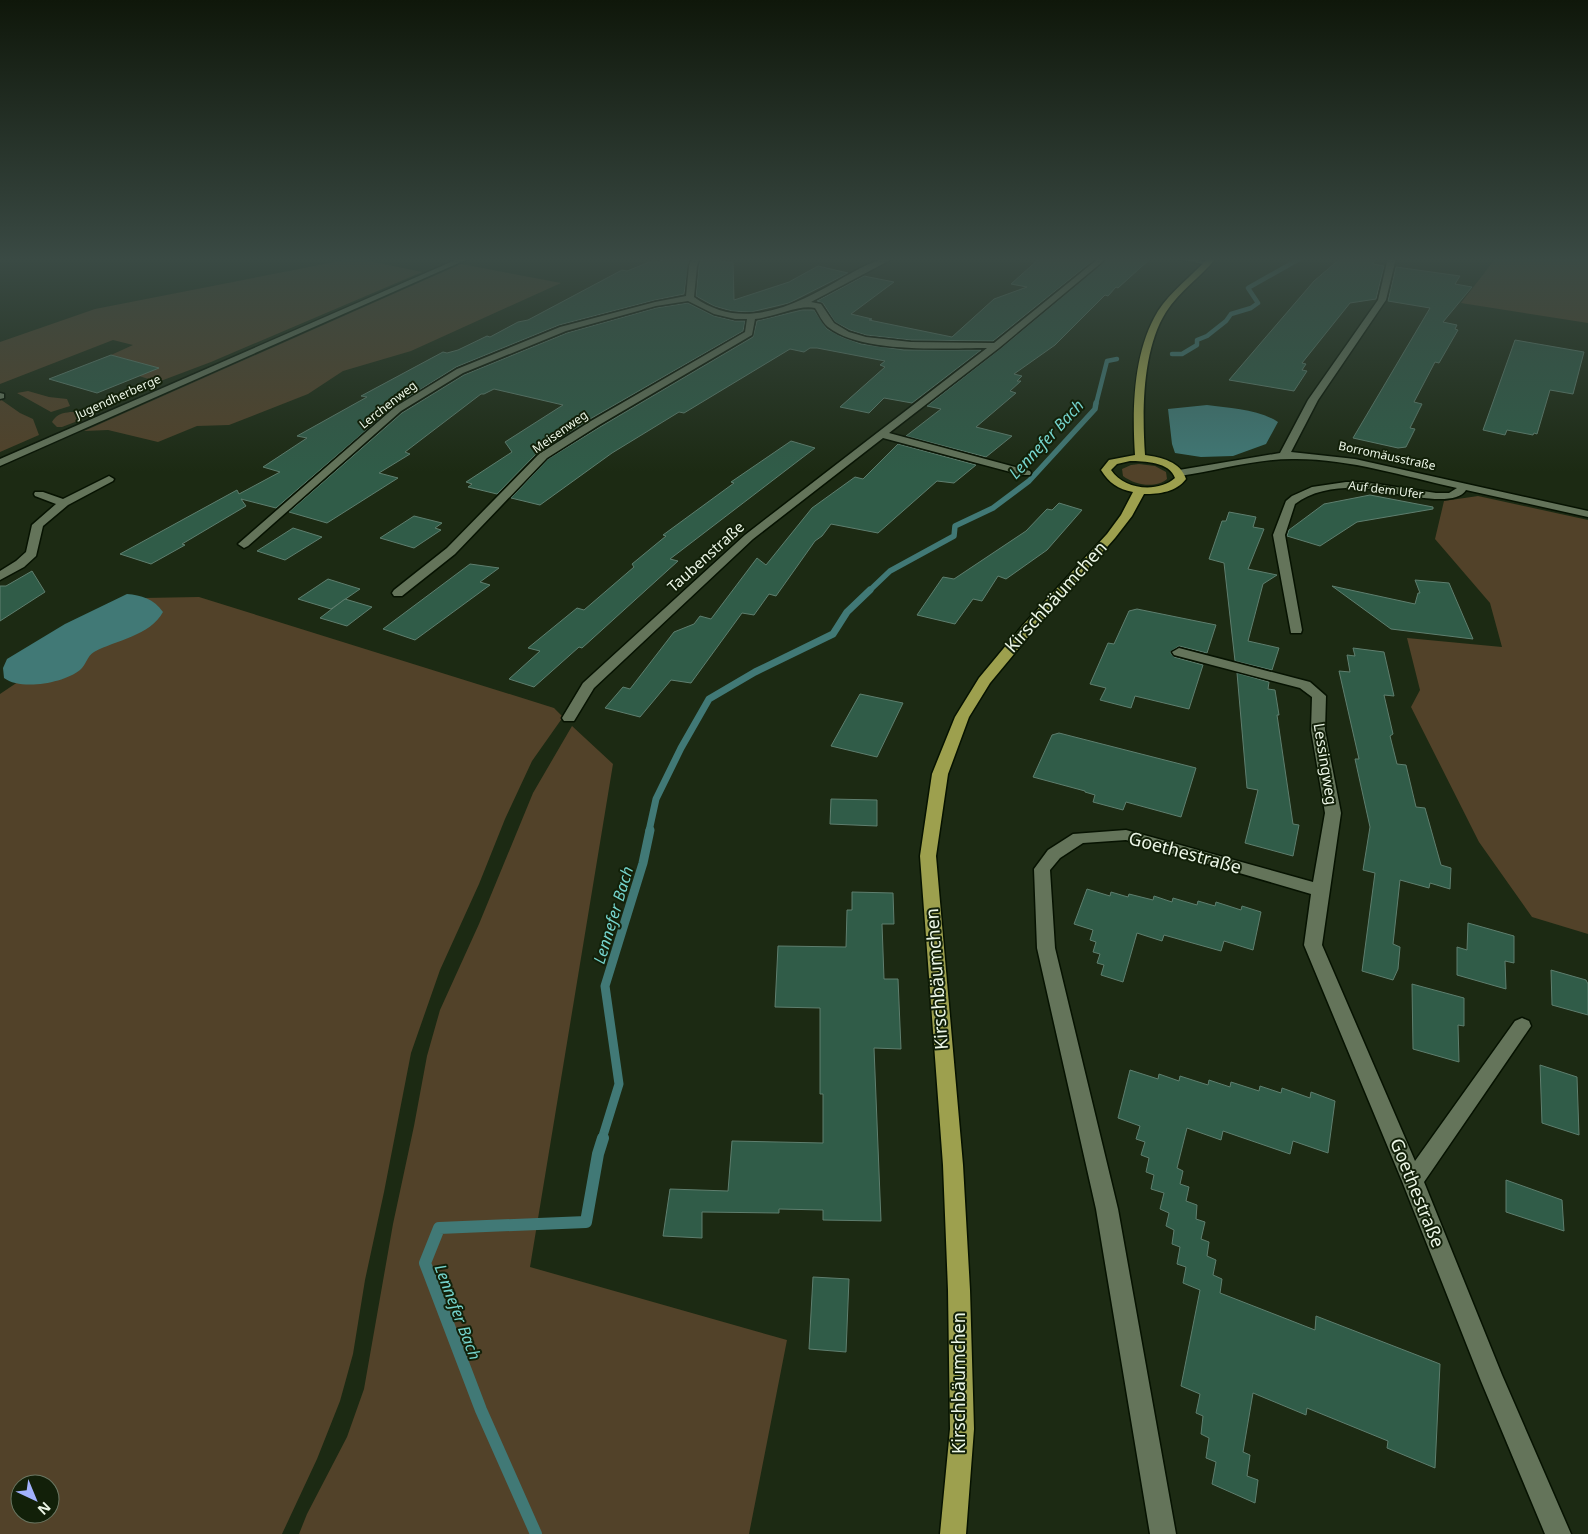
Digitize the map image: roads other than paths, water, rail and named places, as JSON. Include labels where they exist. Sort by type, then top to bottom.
[{"type":"main road","points":[[1140,458],[1142,373],[1153,330]]},
{"type":"main road","points":[[1140,458],[1164,462],[1179,473],[1181,479],[1176,485],[1167,489],[1140,490],[1124,486],[1112,480],[1106,470],[1108,466],[1120,459],[1140,458]]},
{"type":"main road","name":"Kirschbäumchen","points":[[953,1534],[962,1429],[960,1290],[953,1165],[928,856],[940,774],[962,717],[984,681],[1028,628],[1111,536],[1126,516],[1140,490]]},
{"type":"street","name":"Jugendherberge","points":[[0,463],[303,330]]},
{"type":"street","name":"Lerchenweg","points":[[244,544],[398,409],[429,389],[478,364],[562,330]]},
{"type":"street","name":"Meisenweg","points":[[398,593],[452,551],[543,456],[594,423],[749,333],[749,330]]},
{"type":"street","points":[[844,330],[867,340],[926,346],[996,346]]},
{"type":"street","name":"Taubenstraße","points":[[569,718],[588,686],[749,537],[1016,330]]},
{"type":"street","points":[[1284,456],[1313,400],[1360,330]]},
{"type":"street","points":[[880,434],[1026,473]]},
{"type":"street","name":"Borromäusstraße","points":[[1179,473],[1206,470],[1247,460],[1284,456],[1316,457],[1356,462],[1588,514]]},
{"type":"street","points":[[0,576],[20,564],[32,553],[38,525],[64,503],[108,479]]},
{"type":"street","name":"Auf dem Ufer","points":[[1296,630],[1279,535],[1290,503],[1296,498],[1316,489],[1346,484],[1436,496],[1451,496],[1460,492],[1463,486]]},
{"type":"street","points":[[39,494],[64,503]]},
{"type":"street","name":"Lessingweg","points":[[1179,652],[1305,685],[1319,696],[1318,730],[1333,813],[1320,890]]},
{"type":"street","name":"Goethestraße","points":[[1163,1534],[1106,1209],[1046,948],[1042,869],[1054,854],[1079,838],[1126,835],[1320,890],[1313,945],[1413,1181],[1493,1382],[1558,1534]]},
{"type":"street","points":[[1413,1181],[1522,1026]]},
{"type":"water","points":[[1207,405],[1262,414],[1278,422],[1266,444],[1233,456],[1201,457],[1175,453],[1172,444],[1168,409]]},
{"type":"water","points":[[127,594],[147,598],[163,612],[150,627],[94,652],[80,670],[64,679],[31,685],[11,682],[4,678],[3,668],[7,659],[65,624]]},
{"type":"waterway","name":"Lennefer Bach","points":[[1172,354],[1182,354],[1197,345],[1197,340],[1207,336],[1215,330]]},
{"type":"waterway","name":"Lennefer Bach","points":[[1096,404],[1107,361],[1117,359]]},
{"type":"waterway","name":"Lennefer Bach","points":[[869,591],[890,571],[954,536],[955,526],[993,508],[1029,481],[1095,409],[1096,403]]},
{"type":"waterway","name":"Lennefer Bach","points":[[649,831],[656,799],[681,748],[709,699],[755,672],[833,634],[847,612],[870,590]]},
{"type":"waterway","name":"Lennefer Bach","points":[[602,1139],[619,1084],[605,986],[643,863],[650,830]]},
{"type":"waterway","name":"Lennefer Bach","points":[[536,1534],[481,1410],[425,1263],[439,1228],[586,1222],[598,1154],[603,1138]]}]
